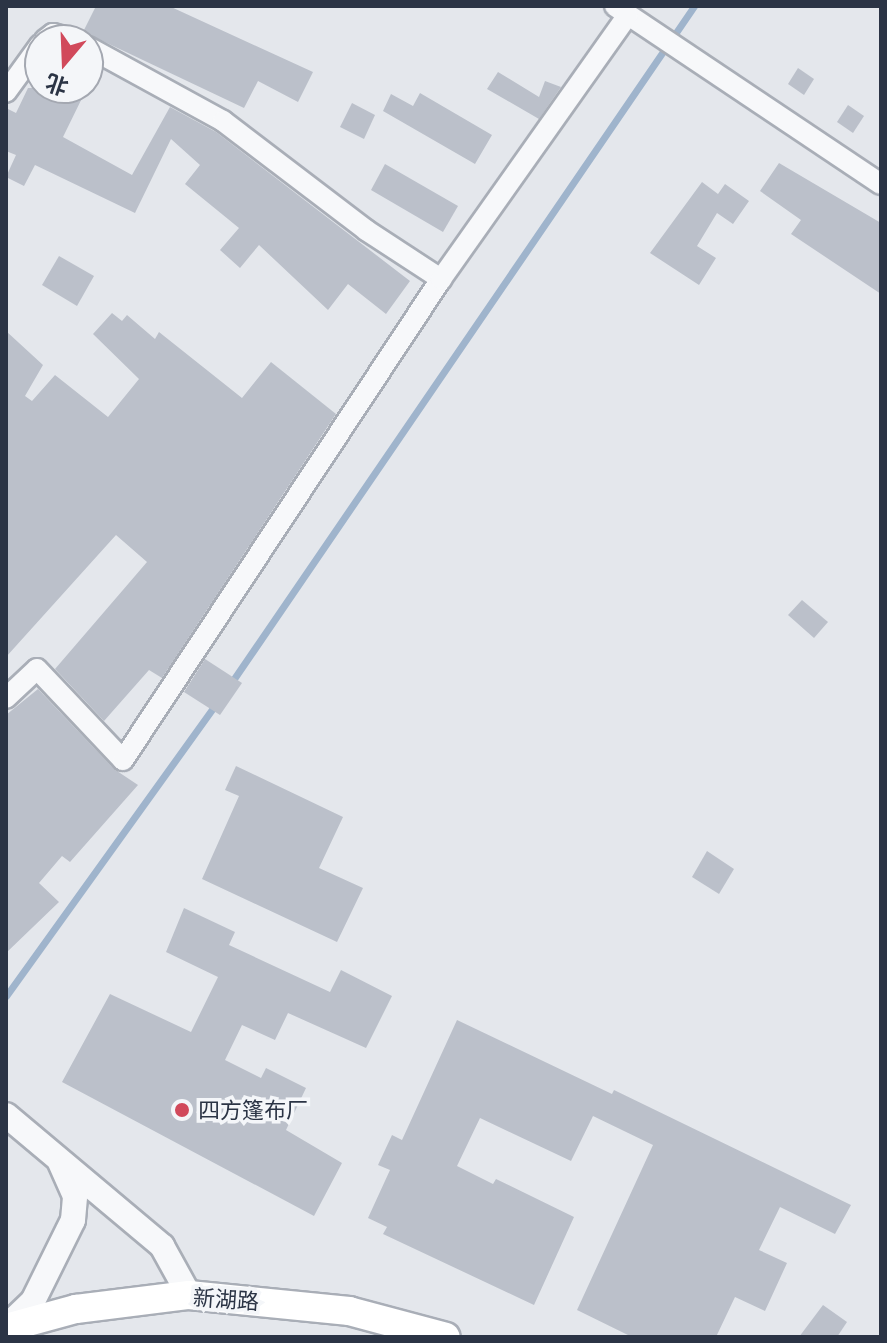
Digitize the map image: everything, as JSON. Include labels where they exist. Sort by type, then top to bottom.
[{"type":"main road","name":"新湖路","points":[[6,1327],[76,1309],[189,1295],[349,1311],[446,1337]]},
{"type":"street","points":[[6,698],[37,669],[123,760],[441,279],[627,15],[881,184]]},
{"type":"street","points":[[104,56],[223,121],[366,230],[441,279]]},
{"type":"street","points":[[6,92],[24,67]]},
{"type":"street","points":[[6,1115],[162,1246],[189,1295]]},
{"type":"street","points":[[6,1327],[33,1301],[73,1220],[75,1196],[52,1152]]},
{"type":"building","points":[[96,6],[169,6],[313,72],[298,102],[258,81],[244,108],[104,42],[104,24],[87,24]]},
{"type":"building","points":[[798,68],[814,79],[804,95],[788,84]]},
{"type":"building","points":[[498,72],[539,97],[545,81],[561,87],[539,119],[487,89]]},
{"type":"building","points":[[420,93],[492,135],[475,164],[383,111],[391,94],[413,106]]},
{"type":"building","points":[[24,96],[24,104],[79,104],[63,137],[132,175],[170,107],[216,132],[410,281],[386,314],[348,284],[328,310],[259,245],[240,268],[220,250],[239,228],[185,184],[200,165],[171,139],[135,213],[35,165],[24,186],[6,177],[16,155],[6,151],[6,108],[16,113]]},
{"type":"building","points":[[352,103],[375,115],[364,139],[340,127]]},
{"type":"building","points":[[848,105],[864,116],[853,133],[837,122]]},
{"type":"building","points":[[779,163],[881,223],[881,294],[791,234],[801,220],[760,191]]},
{"type":"building","points":[[385,164],[458,206],[443,232],[371,190]]},
{"type":"building","points":[[702,182],[718,194],[725,184],[749,201],[733,224],[717,213],[697,246],[716,258],[699,285],[650,253]]},
{"type":"building","points":[[59,256],[94,276],[77,306],[42,285]]},
{"type":"building","points":[[112,313],[122,321],[127,315],[155,339],[159,332],[242,398],[271,362],[336,414],[162,678],[149,670],[104,721],[55,669],[147,562],[116,535],[6,657],[6,331],[43,365],[25,396],[32,401],[55,375],[108,417],[139,379],[93,334]]},
{"type":"building","points":[[802,600],[828,622],[814,638],[788,615]]},
{"type":"building","points":[[205,659],[242,683],[220,715],[184,692]]},
{"type":"building","points":[[38,689],[114,769],[138,785],[70,862],[62,856],[39,883],[59,902],[6,953],[6,715]]},
{"type":"building","points":[[236,766],[343,817],[319,868],[363,888],[337,942],[202,879],[239,796],[225,790]]},
{"type":"building","points":[[707,851],[734,869],[719,894],[692,877]]},
{"type":"building","points":[[184,908],[235,932],[229,945],[330,992],[341,970],[392,996],[366,1048],[288,1013],[275,1040],[242,1025],[225,1060],[261,1078],[266,1068],[306,1088],[286,1130],[342,1163],[314,1216],[62,1082],[110,994],[191,1032],[218,977],[166,952]]},
{"type":"building","points":[[457,1020],[612,1094],[614,1090],[851,1205],[835,1234],[780,1207],[759,1250],[787,1263],[765,1311],[735,1297],[716,1337],[632,1337],[577,1310],[653,1145],[593,1116],[571,1161],[480,1118],[457,1166],[493,1184],[496,1179],[574,1217],[534,1305],[383,1234],[387,1227],[368,1218],[390,1170],[378,1165],[392,1135],[402,1140]]},
{"type":"building","points":[[823,1305],[847,1322],[837,1337],[799,1337]]},
{"type":"waterway","points":[[229,686],[694,6]]},
{"type":"waterway","points":[[6,996],[217,702]]},
{"type":"place","name":"四方篷布厂","points":[[182,1110]]}]
